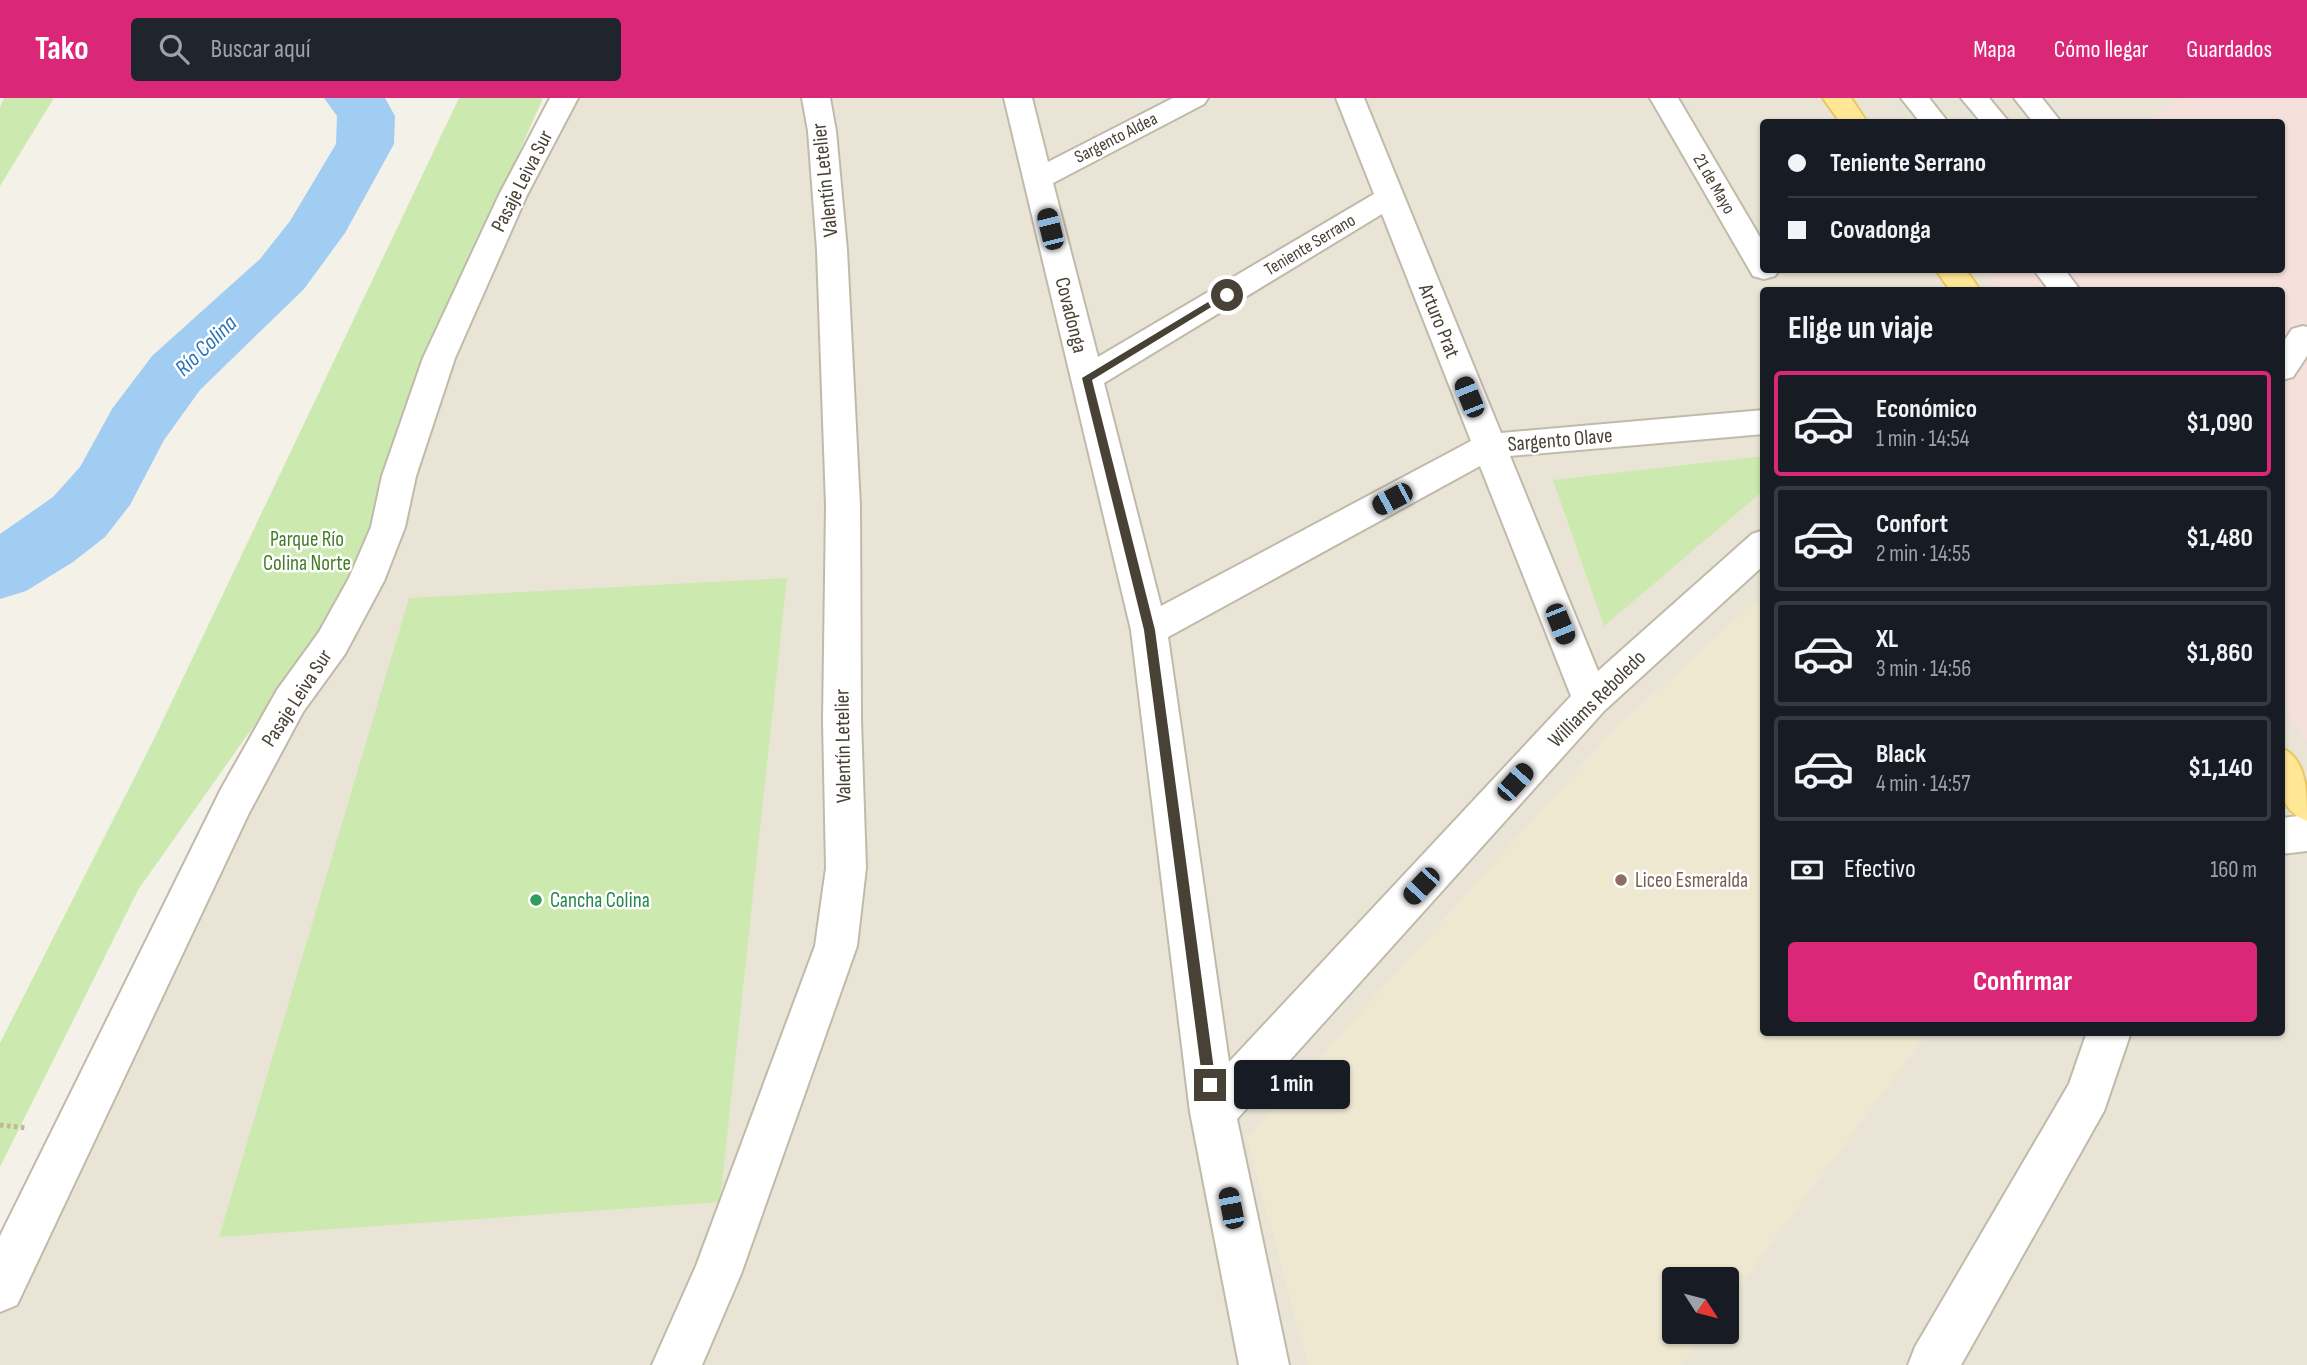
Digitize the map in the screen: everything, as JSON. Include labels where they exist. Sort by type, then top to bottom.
[{"type":"main road","points":[[1837,98],[1851,119]]},
{"type":"main road","points":[[2285,770],[2307,803]]},
{"type":"street","name":"Pasaje Leiva Sur","points":[[0,1288],[235,801],[290,701],[332,643],[366,581],[388,527],[399,476],[439,358],[513,195],[564,98]]},
{"type":"street","name":"Valentín Letelier","points":[[677,1365],[717,1274],[836,946],[846,868],[842,720],[843,506],[832,250],[822,131],[816,98]]},
{"type":"street","name":"Covadonga","points":[[1018,98],[1149,630],[1213,1112],[1264,1365]]},
{"type":"street","name":"Sargento Aldea","points":[[1038,179],[1194,98]]},
{"type":"street","name":"Arturo Prat","points":[[1350,98],[1591,700]]},
{"type":"street","name":"21 de Mayo","points":[[1664,98],[1760,262]]},
{"type":"street","points":[[1915,98],[1932,119]]},
{"type":"street","points":[[1975,98],[1993,119]]},
{"type":"street","points":[[2028,98],[2045,119]]},
{"type":"street","name":"Teniente Serrano","points":[[1087,378],[1390,197]]},
{"type":"street","points":[[2051,273],[2063,287]]},
{"type":"street","points":[[2285,364],[2303,337]]},
{"type":"street","points":[[2285,378],[2307,387]]},
{"type":"street","name":"Sargento Olave","points":[[1149,630],[1489,446],[1760,422]]},
{"type":"street","name":"Williams Reboledo","points":[[1213,1112],[1591,700],[1760,548]]},
{"type":"street","points":[[2285,836],[2307,833]]},
{"type":"street","points":[[1933,1365],[2088,1095],[2108,1036]]},
{"type":"shaded area","points":[[549,98],[2307,98],[2307,1365],[0,1365],[0,1236],[269,694],[496,195]]},
{"type":"shaded area","points":[[2182,98],[2307,98],[2307,742],[2285,710],[2285,287],[1994,287],[1983,273],[2285,273],[2285,119],[2150,119]]},
{"type":"shaded area","name":"Liceo Esmeralda","points":[[1760,598],[1760,1036],[1925,1036],[1740,1285],[1740,1267],[1662,1267],[1662,1344],[1697,1344],[1681,1365],[1308,1365],[1247,1139],[1615,728]]},
{"type":"green space","points":[[4,98],[54,98],[0,186],[0,107]]},
{"type":"green space","name":"Parque Río Colina Norte","points":[[459,98],[543,98],[432,350],[358,578],[138,890],[0,1167],[0,1043],[154,739]]},
{"type":"green space","points":[[1760,456],[1760,493],[1604,626],[1553,480]]},
{"type":"green space","name":"Cancha Colina","points":[[787,578],[720,1202],[219,1237],[409,598]]},
{"type":"waterway","name":"Río Colina","points":[[0,570],[47,542],[79,517],[105,486],[136,427],[176,373],[282,274],[314,233],[365,144],[366,116],[362,106],[352,98]]},
{"type":"place","name":"Liceo Esmeralda","points":[[1621,880]]},
{"type":"place","name":"Cancha Colina","points":[[536,900]]},
{"type":"route","points":[[1210,1085],[1149,630],[1087,378],[1227,295]]}]
